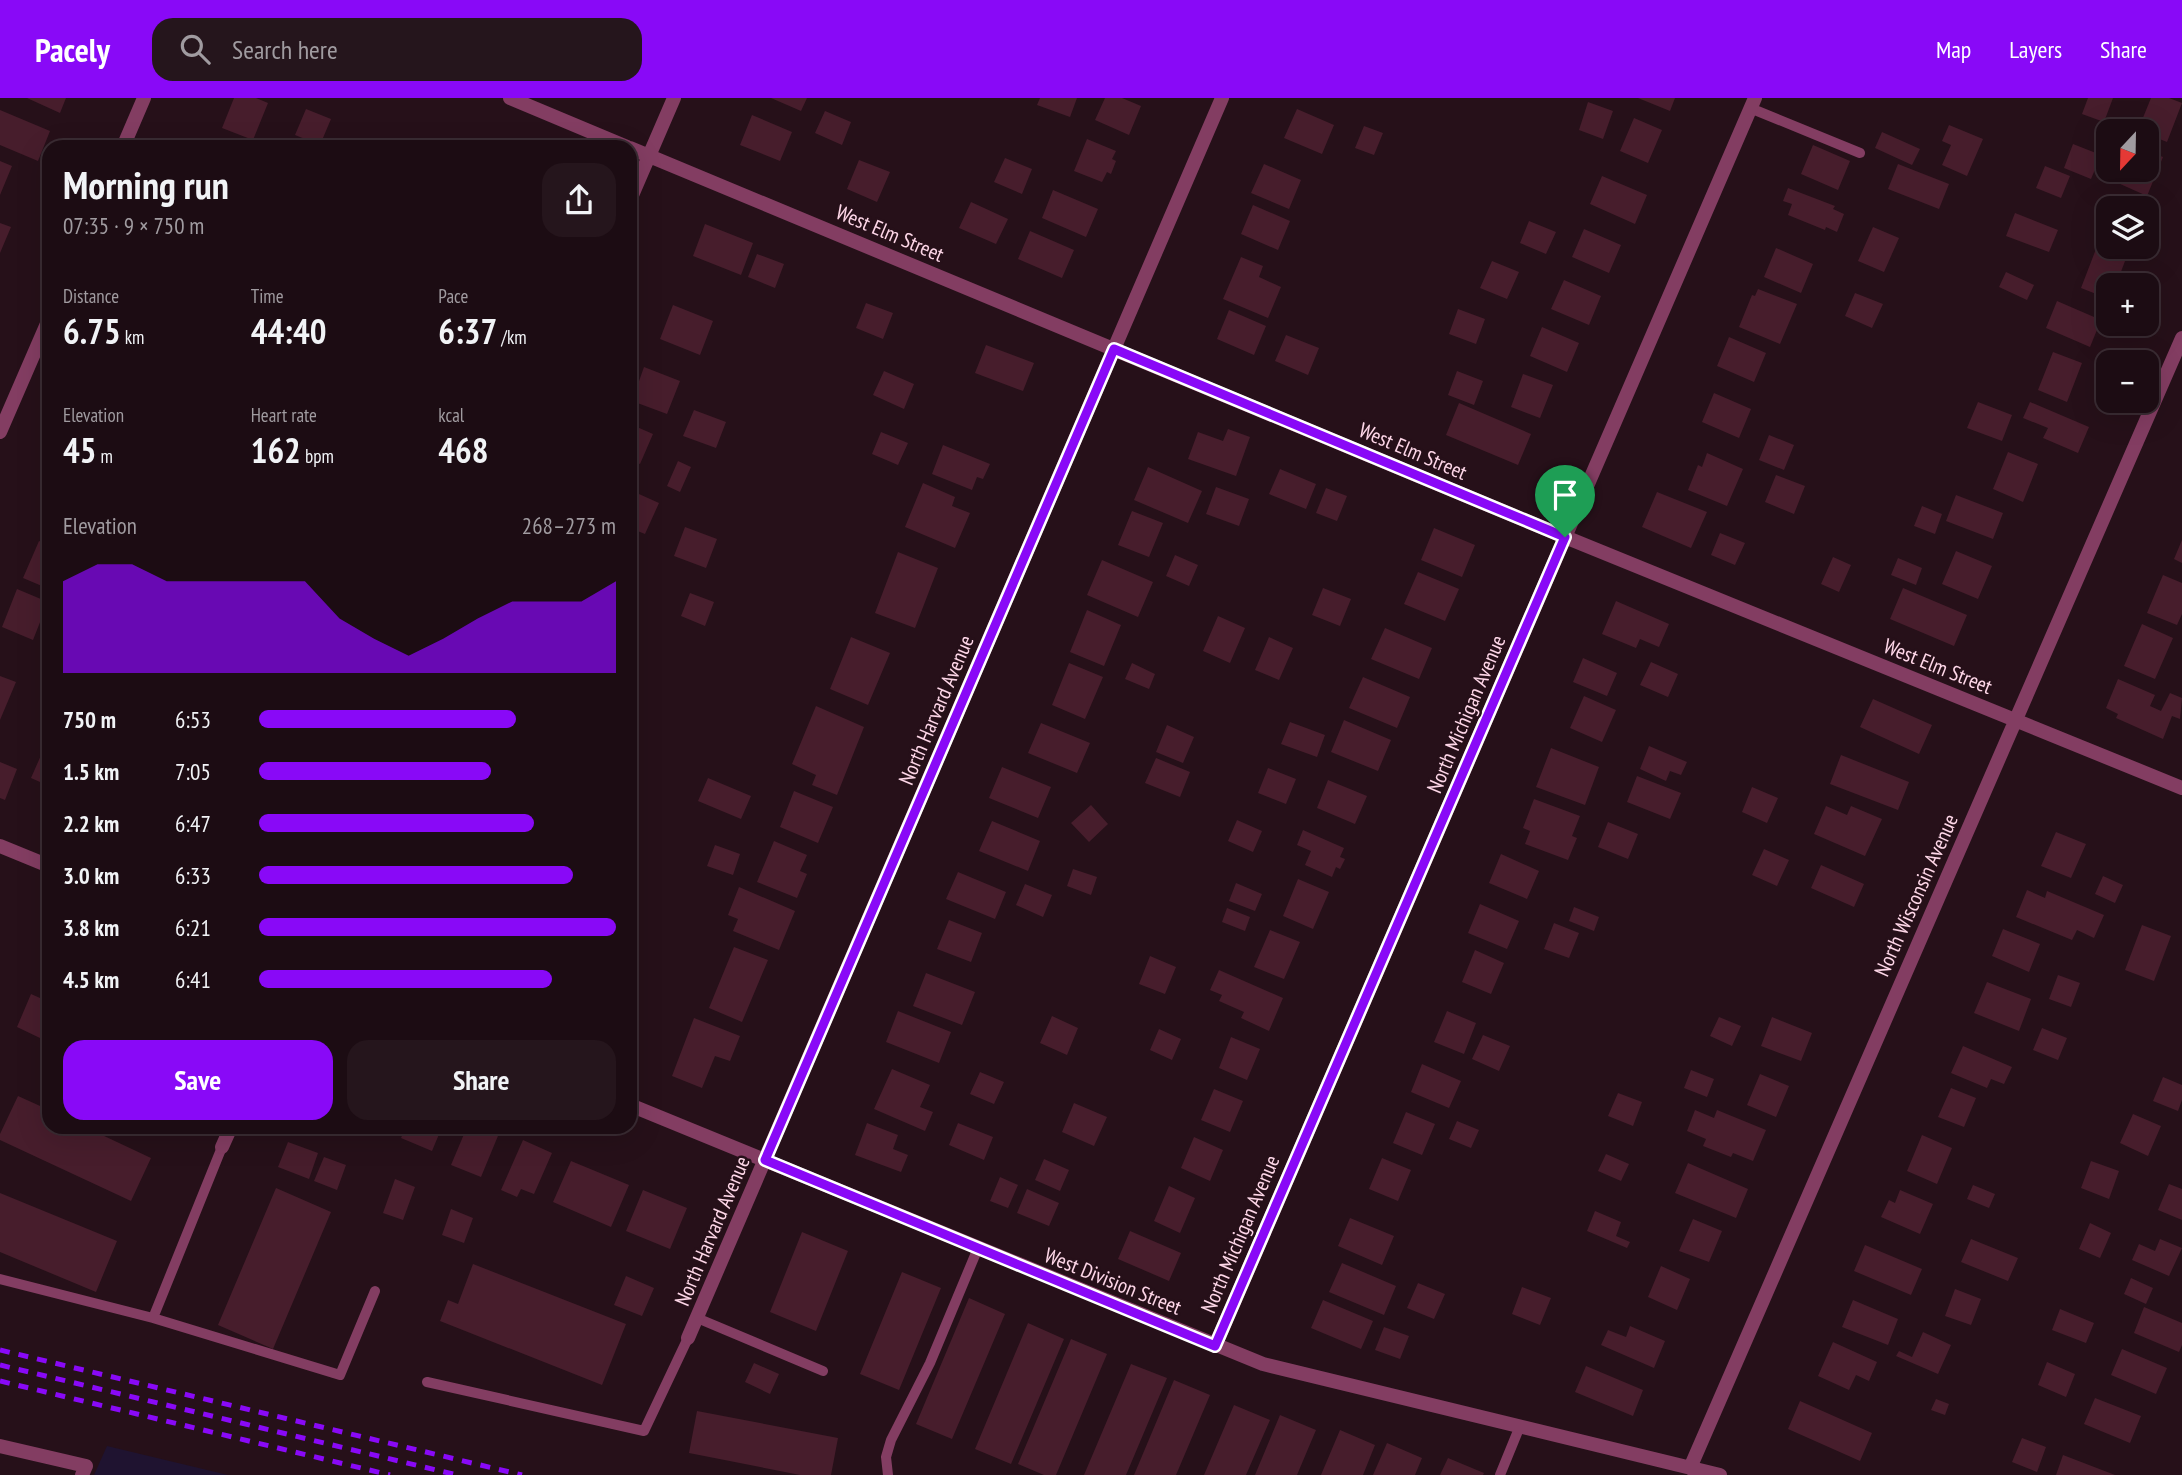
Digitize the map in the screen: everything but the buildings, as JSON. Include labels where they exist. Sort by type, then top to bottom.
[{"type":"street","points":[[126,140],[144,98]]},
{"type":"street","name":"West Elm Street","points":[[510,98],[610,140]]},
{"type":"street","points":[[637,184],[674,98]]},
{"type":"street","name":"North Harvard Avenue","points":[[688,1338],[1222,98]]},
{"type":"street","name":"North Michigan Avenue","points":[[1215,1346],[1753,103]]},
{"type":"street","name":"West Elm Street","points":[[637,151],[1565,537],[2182,788]]},
{"type":"street","points":[[0,432],[42,334]]},
{"type":"street","name":"North Wisconsin Avenue","points":[[1690,1468],[2182,338]]},
{"type":"street","points":[[0,846],[42,863]]},
{"type":"street","name":"West Division Street","points":[[637,1108],[1263,1364],[1720,1475]]},
{"type":"street","points":[[222,1147],[228,1134]]},
{"type":"street","points":[[0,1446],[84,1471]]},
{"type":"lane","points":[[1753,103],[1860,153]]},
{"type":"lane","points":[[153,1318],[222,1147]]},
{"type":"lane","points":[[888,1475],[886,1457],[891,1440],[930,1363],[978,1248]]},
{"type":"lane","points":[[0,1279],[153,1318],[340,1375],[374,1291]]},
{"type":"lane","points":[[697,1318],[823,1371]]},
{"type":"lane","points":[[427,1382],[644,1431],[688,1338]]},
{"type":"lane","points":[[1500,1475],[1520,1426]]},
{"type":"shaded area","points":[[107,1446],[228,1475],[94,1475]]},
{"type":"railway","points":[[0,1350],[522,1475]]},
{"type":"railway","points":[[0,1365],[457,1475]]},
{"type":"railway","points":[[0,1381],[390,1475]]},
{"type":"route","points":[[1114,349],[1565,537],[1215,1346],[765,1160],[1114,349]]}]
